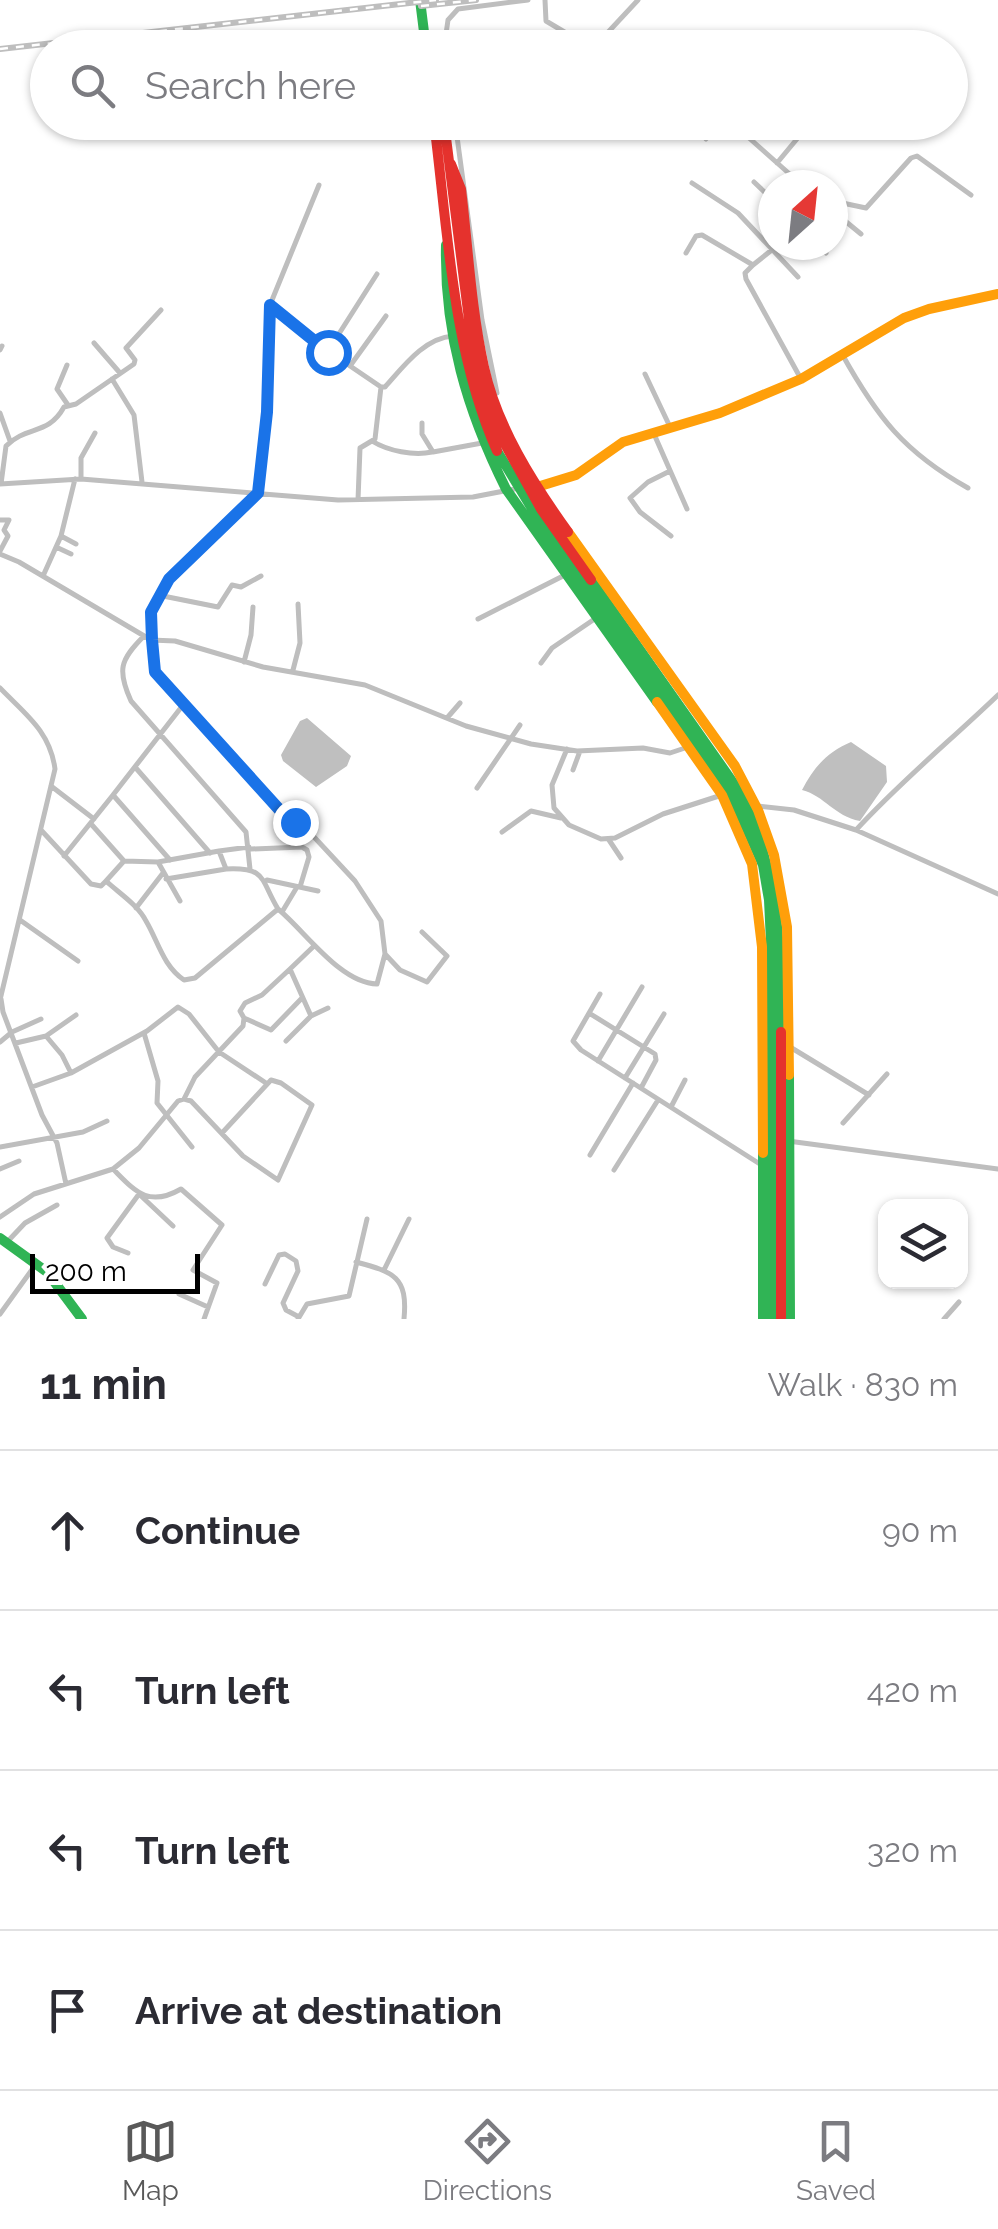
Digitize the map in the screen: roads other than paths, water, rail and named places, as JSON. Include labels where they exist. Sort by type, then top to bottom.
[{"type":"main road","points":[[420,0],[424,30]]},
{"type":"main road","points":[[436,140],[462,336],[497,430],[529,489],[658,682],[739,790],[762,837],[772,870],[780,966],[772,1319]]},
{"type":"main road","points":[[446,140],[476,380]]},
{"type":"main road","points":[[449,160],[461,189],[484,368],[502,420],[537,487],[735,766],[758,806],[775,850],[786,910],[790,1046],[778,1140],[781,1319]]},
{"type":"main road","points":[[448,225],[446,282],[453,336],[464,390],[482,443],[506,489],[722,796],[743,838],[758,894],[790,1319]]},
{"type":"main road","points":[[537,487],[576,474],[624,442],[672,429],[801,378],[904,318],[998,294]]},
{"type":"main road","points":[[763,1319],[764,1166],[778,1140]]},
{"type":"main road","points":[[3,1240],[38,1261],[58,1282],[82,1319]]},
{"type":"street","points":[[447,30],[448,20],[458,9],[528,0]]},
{"type":"street","points":[[545,0],[546,21],[561,30]]},
{"type":"street","points":[[610,30],[638,0]]},
{"type":"street","points":[[457,140],[486,348],[502,420]]},
{"type":"street","points":[[751,140],[785,170]]},
{"type":"street","points":[[778,164],[797,140]]},
{"type":"street","points":[[848,204],[866,208],[917,156],[971,195]]},
{"type":"street","points":[[754,182],[758,186]]},
{"type":"street","points":[[692,183],[758,231]]},
{"type":"street","points":[[266,880],[280,911],[314,946],[338,966],[372,985],[378,983],[385,954],[381,921],[370,901],[153,669],[148,638],[151,612],[169,579],[258,493],[267,412],[270,305],[320,186]]},
{"type":"street","points":[[848,223],[861,234]]},
{"type":"street","points":[[686,254],[696,236],[702,235],[753,265]]},
{"type":"street","points":[[759,260],[745,273],[746,280],[801,378]]},
{"type":"street","points":[[786,260],[798,277]]},
{"type":"street","points":[[328,352],[377,274]]},
{"type":"street","points":[[270,305],[328,352],[381,387],[426,345],[443,336],[453,336]]},
{"type":"street","points":[[161,310],[128,344],[126,350],[136,361],[76,404],[68,405],[53,424],[10,441],[4,453],[0,484],[78,479],[358,500],[472,497],[537,487]]},
{"type":"street","points":[[350,366],[386,316]]},
{"type":"street","points":[[94,344],[120,373]]},
{"type":"street","points":[[842,354],[877,415],[935,470],[968,488]]},
{"type":"street","points":[[67,365],[57,391],[68,405]]},
{"type":"street","points":[[645,374],[672,429]]},
{"type":"street","points":[[112,379],[134,415],[142,482]]},
{"type":"street","points":[[372,442],[381,387]]},
{"type":"street","points":[[0,413],[10,441]]},
{"type":"street","points":[[422,423],[422,434],[433,452]]},
{"type":"street","points":[[43,576],[61,536],[81,458],[95,433]]},
{"type":"street","points":[[654,434],[686,509]]},
{"type":"street","points":[[358,500],[360,448],[372,442],[424,454],[482,443]]},
{"type":"street","points":[[670,470],[630,498],[640,512],[671,536]]},
{"type":"street","points":[[0,520],[9,520],[4,530],[8,536],[0,552],[148,638],[175,641],[244,662],[365,684],[447,718],[510,738],[580,751],[643,748],[670,753],[688,746]]},
{"type":"street","points":[[61,536],[76,544]]},
{"type":"street","points":[[56,547],[70,554]]},
{"type":"street","points":[[478,619],[565,575]]},
{"type":"street","points":[[158,595],[218,607],[232,585],[239,588],[261,576]]},
{"type":"street","points":[[293,672],[300,643],[298,604]]},
{"type":"street","points":[[244,662],[253,607]]},
{"type":"street","points":[[541,663],[552,648],[596,618]]},
{"type":"street","points":[[148,638],[126,654],[122,664],[124,686],[131,702],[246,832],[250,869]]},
{"type":"street","points":[[0,688],[45,735],[52,748],[51,786],[1,1000],[54,1137],[66,1184]]},
{"type":"street","points":[[856,830],[900,782],[998,695]]},
{"type":"street","points":[[447,718],[460,703]]},
{"type":"street","points":[[64,856],[183,704]]},
{"type":"street","points":[[477,788],[520,725]]},
{"type":"street","points":[[561,818],[554,808],[552,785],[567,749]]},
{"type":"street","points":[[572,770],[580,751]]},
{"type":"street","points":[[135,767],[210,852]]},
{"type":"street","points":[[51,786],[93,822],[124,862]]},
{"type":"street","points":[[113,796],[170,860]]},
{"type":"street","points":[[502,832],[531,811],[561,818],[593,836],[609,839],[664,814],[722,796]]},
{"type":"street","points":[[758,806],[794,810],[856,830],[998,894]]},
{"type":"street","points":[[41,830],[90,884],[101,886],[124,862],[158,862],[249,848],[305,848],[310,857],[299,887],[280,911],[188,980],[178,975],[154,942],[148,922],[106,881]]},
{"type":"street","points":[[609,839],[622,858]]},
{"type":"street","points":[[219,850],[226,869]]},
{"type":"street","points":[[158,862],[180,901]]},
{"type":"street","points":[[136,908],[165,876],[226,869],[250,869],[266,880],[318,891]]},
{"type":"street","points":[[20,920],[78,961]]},
{"type":"street","points":[[385,954],[396,967],[426,983],[447,956],[422,932]]},
{"type":"street","points":[[302,998],[271,1030],[244,1018],[240,1011],[314,946]]},
{"type":"street","points":[[290,968],[311,1016]]},
{"type":"street","points":[[598,1061],[642,987]]},
{"type":"street","points":[[600,994],[573,1041],[598,1061],[764,1166]]},
{"type":"street","points":[[32,1088],[71,1073],[144,1033],[180,1007],[219,1052],[266,1083]]},
{"type":"street","points":[[286,1042],[311,1016],[328,1008]]},
{"type":"street","points":[[588,1013],[656,1057],[641,1088]]},
{"type":"street","points":[[626,1078],[664,1014]]},
{"type":"street","points":[[16,1042],[46,1036],[76,1015]]},
{"type":"street","points":[[0,1217],[24,1199],[112,1168],[139,1148],[184,1098],[188,1085],[243,1026],[244,1018]]},
{"type":"street","points":[[0,1042],[41,1019]]},
{"type":"street","points":[[144,1033],[158,1082],[156,1100],[192,1147]]},
{"type":"street","points":[[46,1036],[71,1073]]},
{"type":"street","points":[[790,1046],[869,1095]]},
{"type":"street","points":[[843,1123],[888,1074]]},
{"type":"street","points":[[184,1098],[191,1101],[222,1133],[256,1167],[272,1179],[280,1179],[312,1108],[310,1102],[271,1080],[222,1133]]},
{"type":"street","points":[[671,1107],[685,1080]]},
{"type":"street","points":[[590,1156],[633,1083]]},
{"type":"street","points":[[614,1170],[659,1099]]},
{"type":"street","points":[[0,1147],[83,1132],[107,1121]]},
{"type":"street","points":[[778,1140],[998,1170]]},
{"type":"street","points":[[0,1168],[19,1161]]},
{"type":"street","points":[[112,1168],[173,1226]]},
{"type":"street","points":[[139,1194],[164,1197],[182,1188],[222,1224],[193,1270],[217,1283],[204,1319]]},
{"type":"street","points":[[128,1253],[113,1246],[107,1238],[139,1194]]},
{"type":"street","points":[[3,1240],[25,1222],[57,1206]]},
{"type":"street","points":[[265,1284],[279,1255],[285,1254],[296,1261],[298,1270],[283,1304],[286,1310],[298,1318],[307,1304],[348,1298],[367,1219]]},
{"type":"street","points":[[383,1271],[409,1219]]},
{"type":"street","points":[[0,1314],[38,1261]]},
{"type":"street","points":[[356,1262],[383,1271],[404,1288],[404,1319]]},
{"type":"street","points":[[179,1294],[208,1306]]},
{"type":"street","points":[[944,1319],[959,1302]]},
{"type":"railway","points":[[169,30],[436,0]]},
{"type":"railway","points":[[421,6],[476,0]]},
{"type":"railway","points":[[0,49],[30,46]]}]
